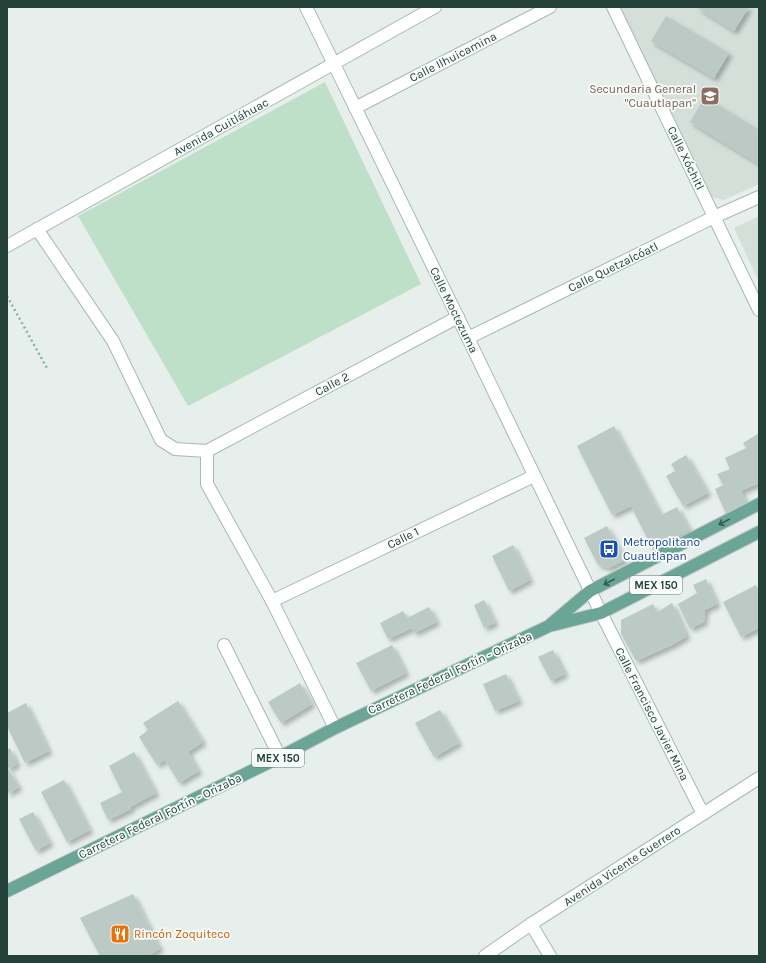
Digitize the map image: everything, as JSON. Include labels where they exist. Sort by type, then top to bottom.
[{"type":"main road","name":"MEX 150","points":[[549,626],[590,591],[759,504]]},
{"type":"main road","name":"MEX 150","points":[[549,626],[601,613],[759,532]]},
{"type":"main road","name":"Carretera Federal Fortín - Orizaba","points":[[7,891],[280,757],[335,728],[549,626]]},
{"type":"street","name":"Calle Moctezuma","points":[[306,7],[601,613]]},
{"type":"street","name":"Avenida Cuitláhuac","points":[[7,246],[436,7]]},
{"type":"street","name":"Calle Ilhuicamina","points":[[355,108],[550,7]]},
{"type":"street","name":"Calle Xóchitl","points":[[613,7],[759,310]]},
{"type":"street","name":"Calle Quetzalcóatl","points":[[468,338],[714,217],[759,197]]},
{"type":"street","points":[[37,229],[113,341],[161,440],[176,449],[207,451],[207,484],[272,601],[335,728]]},
{"type":"street","name":"Calle 2","points":[[207,451],[458,317]]},
{"type":"street","name":"Calle 1","points":[[272,601],[534,476]]},
{"type":"street","name":"Calle Francisco Javier Mina","points":[[601,613],[703,814]]},
{"type":"street","points":[[224,645],[280,757]]},
{"type":"street","name":"Avenida Vicente Guerrero","points":[[485,956],[531,924],[759,778]]},
{"type":"street","points":[[531,924],[550,956]]},
{"type":"path","points":[[7,296],[48,370]]},
{"type":"shaded area","name":"Secundaria General \"Cuautlapan\"","points":[[619,7],[759,7],[759,184],[724,200],[711,197]]},
{"type":"shaded area","points":[[759,216],[759,282],[734,228]]},
{"type":"green space","points":[[325,82],[421,284],[188,406],[78,216]]},
{"type":"building","points":[[696,7],[749,7],[734,31]]},
{"type":"building","points":[[666,16],[729,53],[714,78],[651,41]]},
{"type":"building","points":[[705,97],[759,130],[759,164],[690,122]]},
{"type":"building","points":[[614,426],[661,515],[677,507],[690,530],[653,550],[631,506],[612,515],[577,446]]},
{"type":"building","points":[[759,433],[759,483],[741,491],[747,504],[726,514],[715,489],[723,485],[717,474],[730,469],[725,458],[746,448],[743,443]]},
{"type":"building","points":[[686,455],[708,493],[683,506],[666,476],[675,471],[671,464]]},
{"type":"building","points":[[607,526],[625,560],[609,568],[598,565],[584,538]]},
{"type":"building","points":[[513,545],[530,580],[509,591],[492,556]]},
{"type":"building","points":[[706,579],[717,604],[705,610],[704,622],[690,629],[678,604],[697,593],[693,585]]},
{"type":"building","points":[[756,585],[759,590],[759,628],[741,637],[723,602]]},
{"type":"building","points":[[484,600],[495,623],[484,628],[474,605]]},
{"type":"building","points":[[672,603],[687,636],[674,644],[636,661],[621,634],[621,620],[653,604],[657,612]]},
{"type":"building","points":[[429,607],[437,622],[414,633],[412,628],[388,639],[380,623],[403,611],[407,618]]},
{"type":"building","points":[[392,645],[406,673],[371,691],[356,663]]},
{"type":"building","points":[[553,650],[565,674],[551,681],[538,657]]},
{"type":"building","points":[[506,674],[519,701],[495,711],[483,684]]},
{"type":"building","points":[[300,683],[312,704],[281,723],[268,702]]},
{"type":"building","points":[[178,701],[203,742],[188,752],[199,771],[179,783],[165,760],[157,765],[139,737],[148,730],[143,723]]},
{"type":"building","points":[[26,703],[49,751],[25,763],[7,726],[7,713]]},
{"type":"building","points":[[440,710],[459,743],[434,757],[415,723]]},
{"type":"building","points":[[10,748],[17,764],[8,769],[19,787],[7,794],[7,750]]},
{"type":"building","points":[[134,752],[156,793],[130,807],[131,809],[108,820],[100,803],[122,792],[109,766]]},
{"type":"building","points":[[64,780],[90,830],[67,842],[41,792]]},
{"type":"building","points":[[33,812],[50,843],[36,851],[19,819]]},
{"type":"building","name":"Rincón Zoquiteco","points":[[133,894],[160,949],[147,956],[100,956],[80,918]]},
{"type":"place","name":"Secundaria General \"Cuautlapan\"","points":[[710,96]]},
{"type":"place","name":"Metropolitano Cuautlapan","points":[[609,549]]},
{"type":"place","name":"Rincón Zoquiteco","points":[[120,934]]}]
